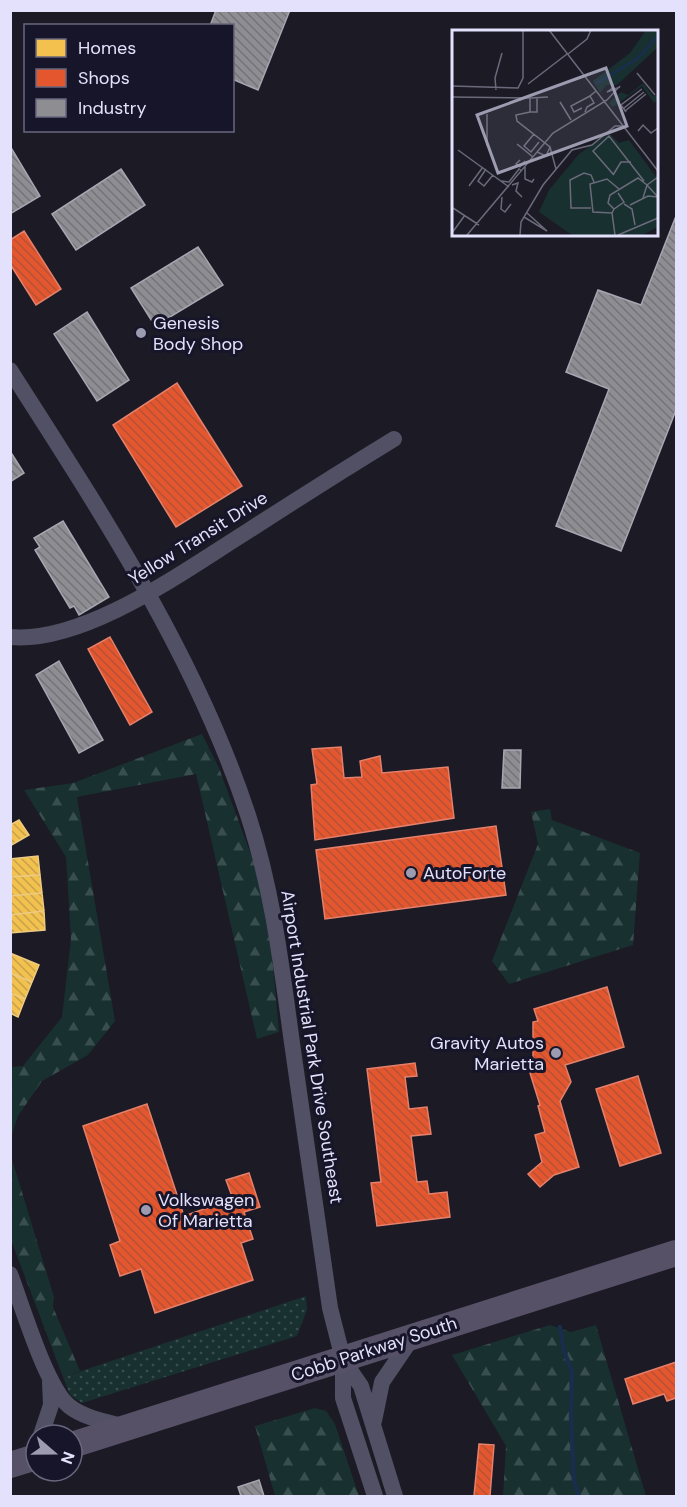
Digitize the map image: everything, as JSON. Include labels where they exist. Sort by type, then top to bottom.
[{"type":"main road","name":"Cobb Parkway South","points":[[84,1441],[676,1253]]},
{"type":"street","name":"Airport Industrial Park Drive Southeast","points":[[10,370],[147,594],[176,646],[215,729],[248,814],[270,892],[281,954],[330,1308],[343,1359]]},
{"type":"street","name":"Yellow Transit Drive","points":[[10,637],[47,635],[75,627],[147,594],[394,439]]},
{"type":"street","points":[[10,1274],[50,1381],[61,1397],[71,1407],[97,1419],[128,1427]]},
{"type":"street","points":[[374,1425],[376,1404],[382,1382],[412,1338]]},
{"type":"street","points":[[343,1359],[361,1386],[395,1497]]},
{"type":"street","points":[[343,1359],[343,1398],[375,1497]]},
{"type":"street","points":[[45,1423],[51,1405],[50,1381]]},
{"type":"green space","points":[[202,734],[219,768],[257,871],[272,955],[279,1032],[257,1039],[196,774],[77,797],[115,1021],[88,1055],[42,1081],[18,1116],[11,1137],[11,1067],[23,1066],[62,1017],[71,939],[66,857],[24,790],[73,783]]},
{"type":"green space","points":[[550,809],[552,820],[640,853],[633,945],[509,984],[492,961],[538,844],[531,812]]},
{"type":"green space","points":[[11,1156],[54,1297],[53,1307],[80,1371],[63,1377],[11,1240]]},
{"type":"green space","points":[[306,1296],[307,1310],[297,1336],[82,1403],[70,1395],[63,1377]]},
{"type":"green space","points":[[550,1325],[571,1332],[596,1325],[646,1496],[503,1496],[506,1446],[452,1355]]},
{"type":"green space","points":[[315,1408],[326,1411],[335,1424],[359,1496],[275,1496],[255,1426]]},
{"type":"building: Homes","points":[[19,820],[29,835],[10,846],[10,825]]},
{"type":"building: Homes","points":[[38,856],[40,875],[10,877],[10,859]]},
{"type":"building: Homes","points":[[40,875],[42,893],[10,896],[10,877]]},
{"type":"building: Homes","points":[[42,893],[44,911],[10,915],[10,896]]},
{"type":"building: Homes","points":[[44,911],[45,930],[10,933],[10,915]]},
{"type":"building: Homes","points":[[10,953],[39,965],[32,982],[10,973]]},
{"type":"building: Homes","points":[[10,973],[32,982],[25,999],[10,993]]},
{"type":"building: Homes","points":[[10,993],[25,999],[18,1017],[10,1013]]},
{"type":"building: Shops","points":[[24,231],[61,289],[36,305],[10,264],[10,240]]},
{"type":"building: Shops","points":[[177,383],[242,486],[176,527],[113,425]]},
{"type":"building: Shops","points":[[110,637],[152,712],[130,725],[88,649]]},
{"type":"building: Shops","points":[[341,747],[344,778],[362,777],[360,761],[380,756],[382,773],[448,767],[454,818],[315,840],[311,785],[317,784],[312,749]]},
{"type":"building: Shops","name":"AutoForte","points":[[496,826],[506,895],[325,919],[316,850]]},
{"type":"building: Shops","points":[[607,987],[624,1047],[565,1065],[571,1082],[560,1101],[579,1167],[554,1175],[540,1187],[528,1174],[542,1162],[535,1135],[545,1132],[538,1106],[540,1105],[530,1073],[533,1071],[533,1022],[538,1021],[534,1009]]},
{"type":"building: Shops","points":[[415,1063],[417,1076],[405,1077],[409,1109],[427,1107],[431,1134],[411,1136],[417,1182],[427,1181],[429,1194],[447,1192],[450,1217],[377,1226],[371,1183],[381,1182],[367,1069]]},
{"type":"building: Shops","points":[[638,1076],[661,1153],[620,1166],[596,1089]]},
{"type":"building: Shops","name":"Volkswagen Of Marietta","points":[[147,1104],[184,1216],[233,1199],[226,1180],[249,1173],[260,1207],[244,1212],[253,1239],[241,1243],[253,1280],[155,1313],[141,1269],[120,1276],[110,1245],[120,1241],[83,1126]]},
{"type":"building: Shops","points":[[676,1362],[676,1398],[667,1401],[664,1394],[633,1404],[625,1379]]},
{"type":"building: Shops","points":[[479,1444],[494,1445],[490,1496],[474,1496]]},
{"type":"building: Industry","points":[[216,10],[290,10],[258,90],[234,80],[234,24],[211,24]]},
{"type":"building: Industry","points":[[10,146],[40,196],[10,214]]},
{"type":"building: Industry","points":[[121,169],[145,205],[76,250],[52,214]]},
{"type":"building: Industry","points":[[676,216],[676,410],[621,551],[556,526],[609,389],[566,372],[598,290],[641,305]]},
{"type":"building: Industry","points":[[198,247],[223,285],[155,326],[131,288]]},
{"type":"building: Industry","points":[[87,312],[129,380],[97,401],[54,334]]},
{"type":"building: Industry","points":[[10,451],[24,473],[10,482]]},
{"type":"building: Industry","points":[[63,521],[109,597],[79,615],[74,606],[70,608],[35,550],[40,547],[34,538]]},
{"type":"building: Industry","points":[[59,661],[103,740],[79,753],[36,675]]},
{"type":"building: Industry","points":[[504,750],[521,750],[520,788],[502,788]]},
{"type":"building: Industry","points":[[259,1480],[264,1496],[241,1496],[238,1487]]},
{"type":"waterway","points":[[560,1327],[564,1351],[572,1372],[571,1417],[574,1482],[579,1496]]},
{"type":"place","name":"Genesis Body Shop","points":[[141,333]]},
{"type":"place","name":"AutoForte","points":[[411,873]]},
{"type":"place","name":"Gravity Autos Marietta","points":[[556,1053]]},
{"type":"place","name":"Volkswagen Of Marietta","points":[[146,1210]]}]
